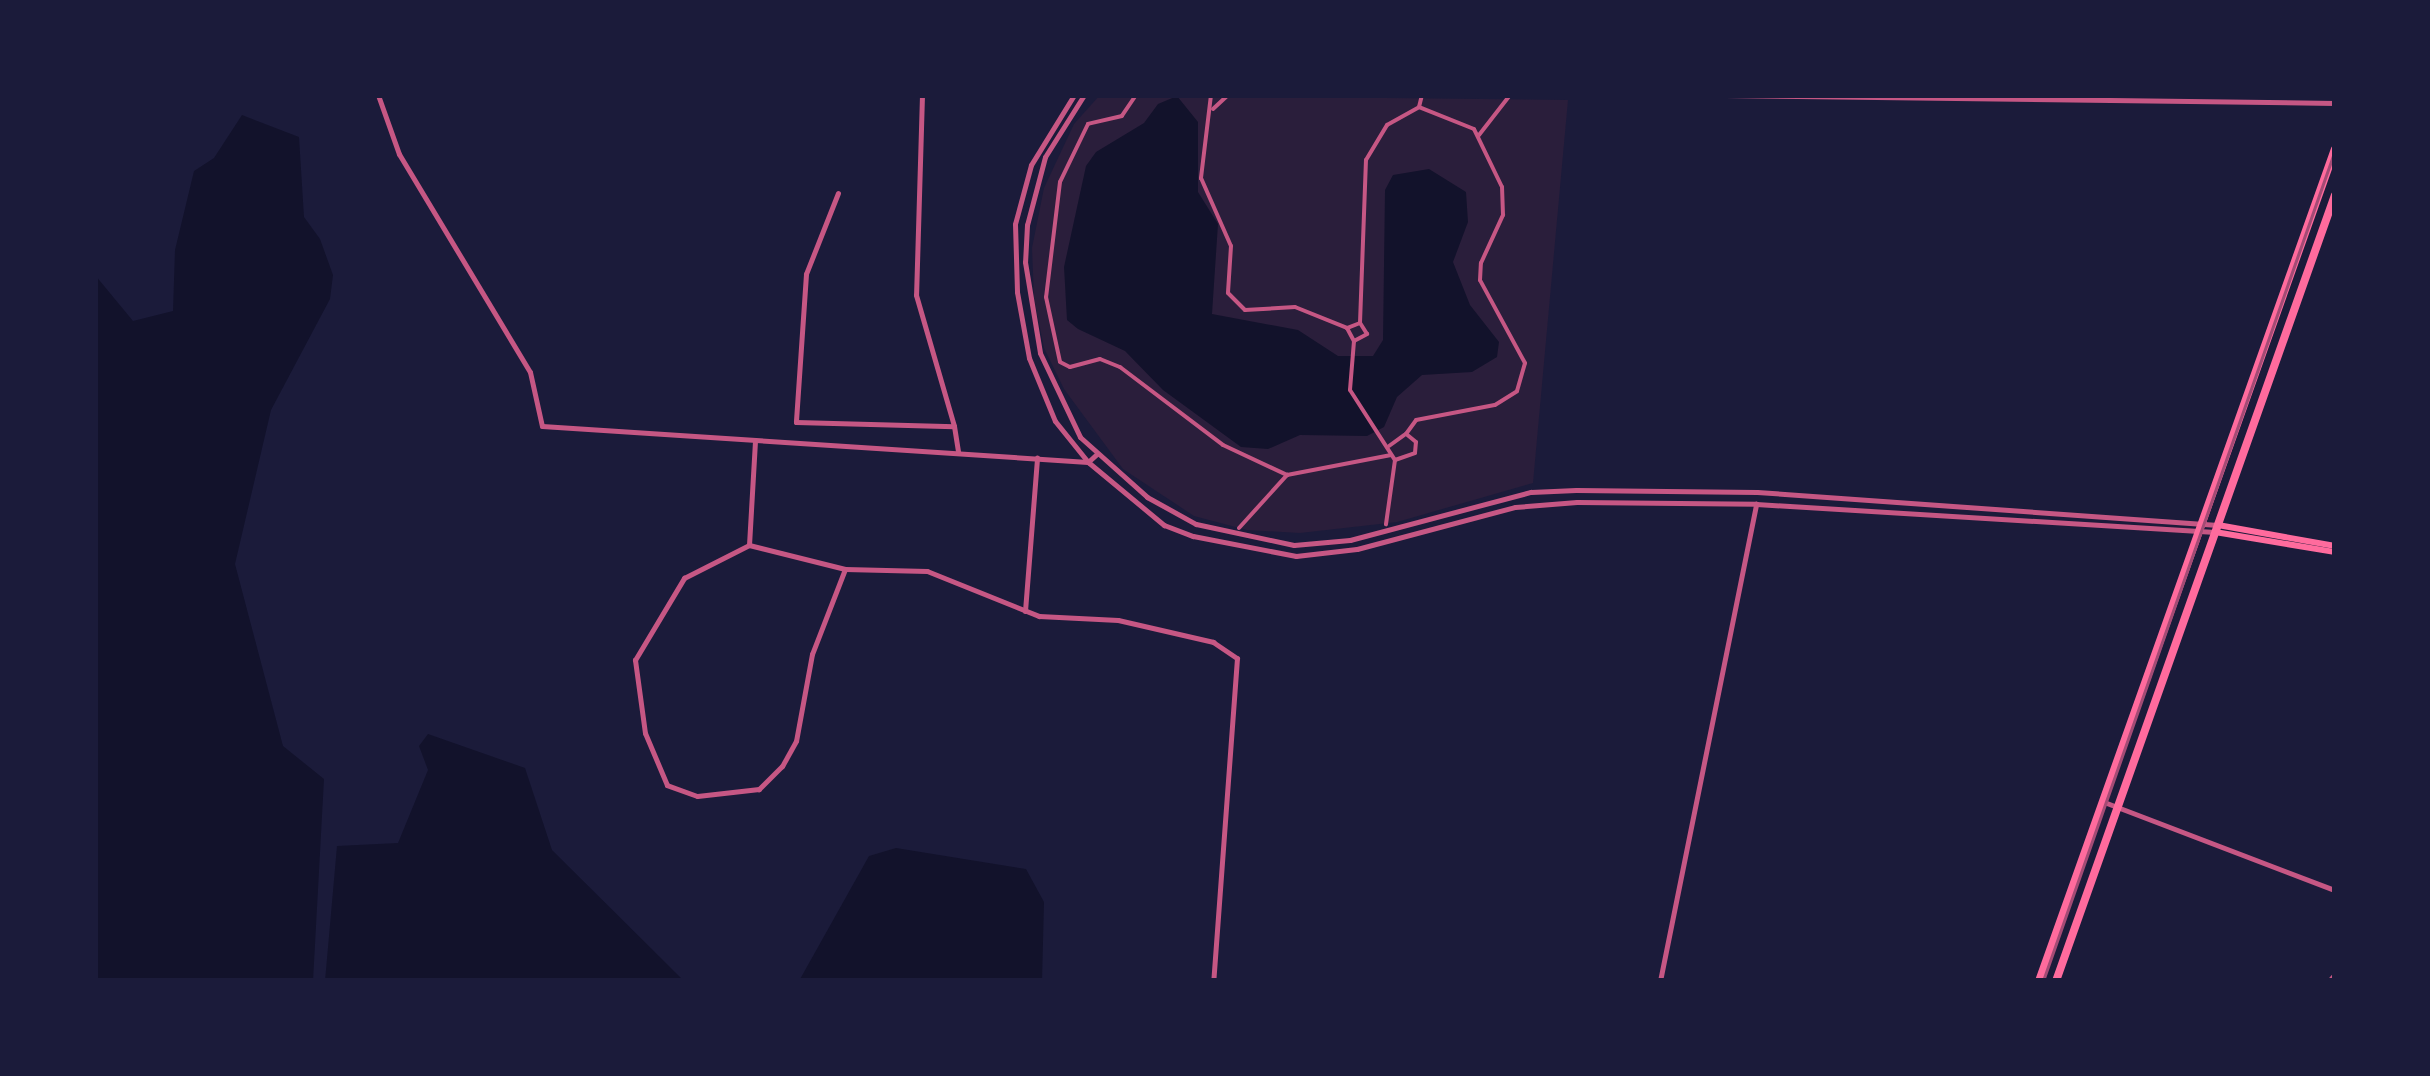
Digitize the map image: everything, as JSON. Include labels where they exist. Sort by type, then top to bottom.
[{"type":"main road","points":[[2039,981],[2335,148]]},
{"type":"main road","points":[[2056,981],[2335,195]]},
{"type":"main road","points":[[2217,529],[2335,549]]},
{"type":"street","points":[[378,95],[399,154],[530,372],[542,426],[1088,462],[1097,454]]},
{"type":"street","points":[[922,95],[916,295],[958,452]]},
{"type":"street","points":[[1074,95],[1031,165],[1014,260],[1040,391],[1088,462],[1164,525],[1224,546],[1296,556],[1357,549],[1515,506],[1756,504],[2203,525]]},
{"type":"street","points":[[1084,95],[1045,158],[1027,224],[1025,262],[1050,383],[1097,454],[1184,519],[1294,544],[1380,533],[1531,492],[1576,490],[1757,492],[2217,529]]},
{"type":"street","points":[[1136,95],[1122,116],[1088,124],[1060,182],[1046,297],[1060,362],[1070,367],[1100,358],[1120,367],[1223,444],[1287,475],[1415,453],[1416,442],[1406,434]]},
{"type":"street","points":[[1211,95],[1213,109],[1202,178],[1231,246],[1228,293],[1244,310],[1295,307],[1347,328],[1354,341],[1350,390],[1393,457],[1386,524]]},
{"type":"street","points":[[1213,109],[1228,95]]},
{"type":"street","points":[[1419,107],[1422,95]]},
{"type":"street","points":[[1479,135],[1510,95]]},
{"type":"street","points":[[1726,95],[2335,99]]},
{"type":"street","points":[[2324,95],[2335,99]]},
{"type":"street","points":[[1354,341],[1367,334],[1360,323],[1366,160],[1387,125],[1419,107],[1461,120],[1479,135],[1505,201],[1480,280],[1521,348],[1522,382],[1495,405],[1416,420],[1406,434],[1389,446]]},
{"type":"street","points":[[838,193],[806,274],[796,422],[954,426]]},
{"type":"street","points":[[1347,328],[1360,323]]},
{"type":"street","points":[[749,545],[756,440]]},
{"type":"street","points":[[1025,610],[1037,457]]},
{"type":"street","points":[[1239,528],[1287,475]]},
{"type":"street","points":[[1660,981],[1756,504]]},
{"type":"street","points":[[846,569],[812,654],[796,741],[782,766],[759,789],[697,796],[668,785],[645,733],[635,660],[684,578],[749,545],[846,569],[927,570],[1025,610],[1118,620],[1212,642],[1237,658],[1213,981]]},
{"type":"street","points":[[2104,802],[2335,890]]},
{"type":"street","points":[[2328,981],[2335,974]]},
{"type":"shaded area","points":[[1100,95],[1568,100],[1533,483],[1397,522],[1300,533],[1247,530],[1194,516],[1123,469],[1064,389],[1044,348],[1034,298],[1032,248],[1044,188],[1074,124]]},
{"type":"shaded area","points":[[1177,96],[1198,122],[1198,192],[1218,224],[1212,314],[1298,330],[1338,356],[1373,356],[1383,340],[1385,190],[1393,175],[1429,169],[1466,192],[1468,222],[1453,262],[1470,305],[1499,342],[1497,357],[1472,372],[1422,375],[1397,397],[1384,427],[1367,436],[1300,435],[1268,449],[1241,447],[1163,390],[1125,351],[1078,329],[1067,320],[1064,267],[1086,166],[1096,152],[1144,123],[1158,104]]},
{"type":"shaded area","points":[[242,115],[299,137],[304,217],[320,239],[333,275],[330,299],[271,410],[235,564],[283,746],[324,779],[313,981],[95,981],[95,275],[133,321],[173,311],[175,250],[194,171],[214,158]]},
{"type":"shaded area","points":[[428,734],[525,768],[552,850],[684,981],[325,981],[337,846],[398,843],[428,770],[419,746]]},
{"type":"shaded area","points":[[896,848],[1026,869],[1044,902],[1042,981],[799,981],[869,856]]},
{"type":"railway","points":[[2043,981],[2335,150]]}]
